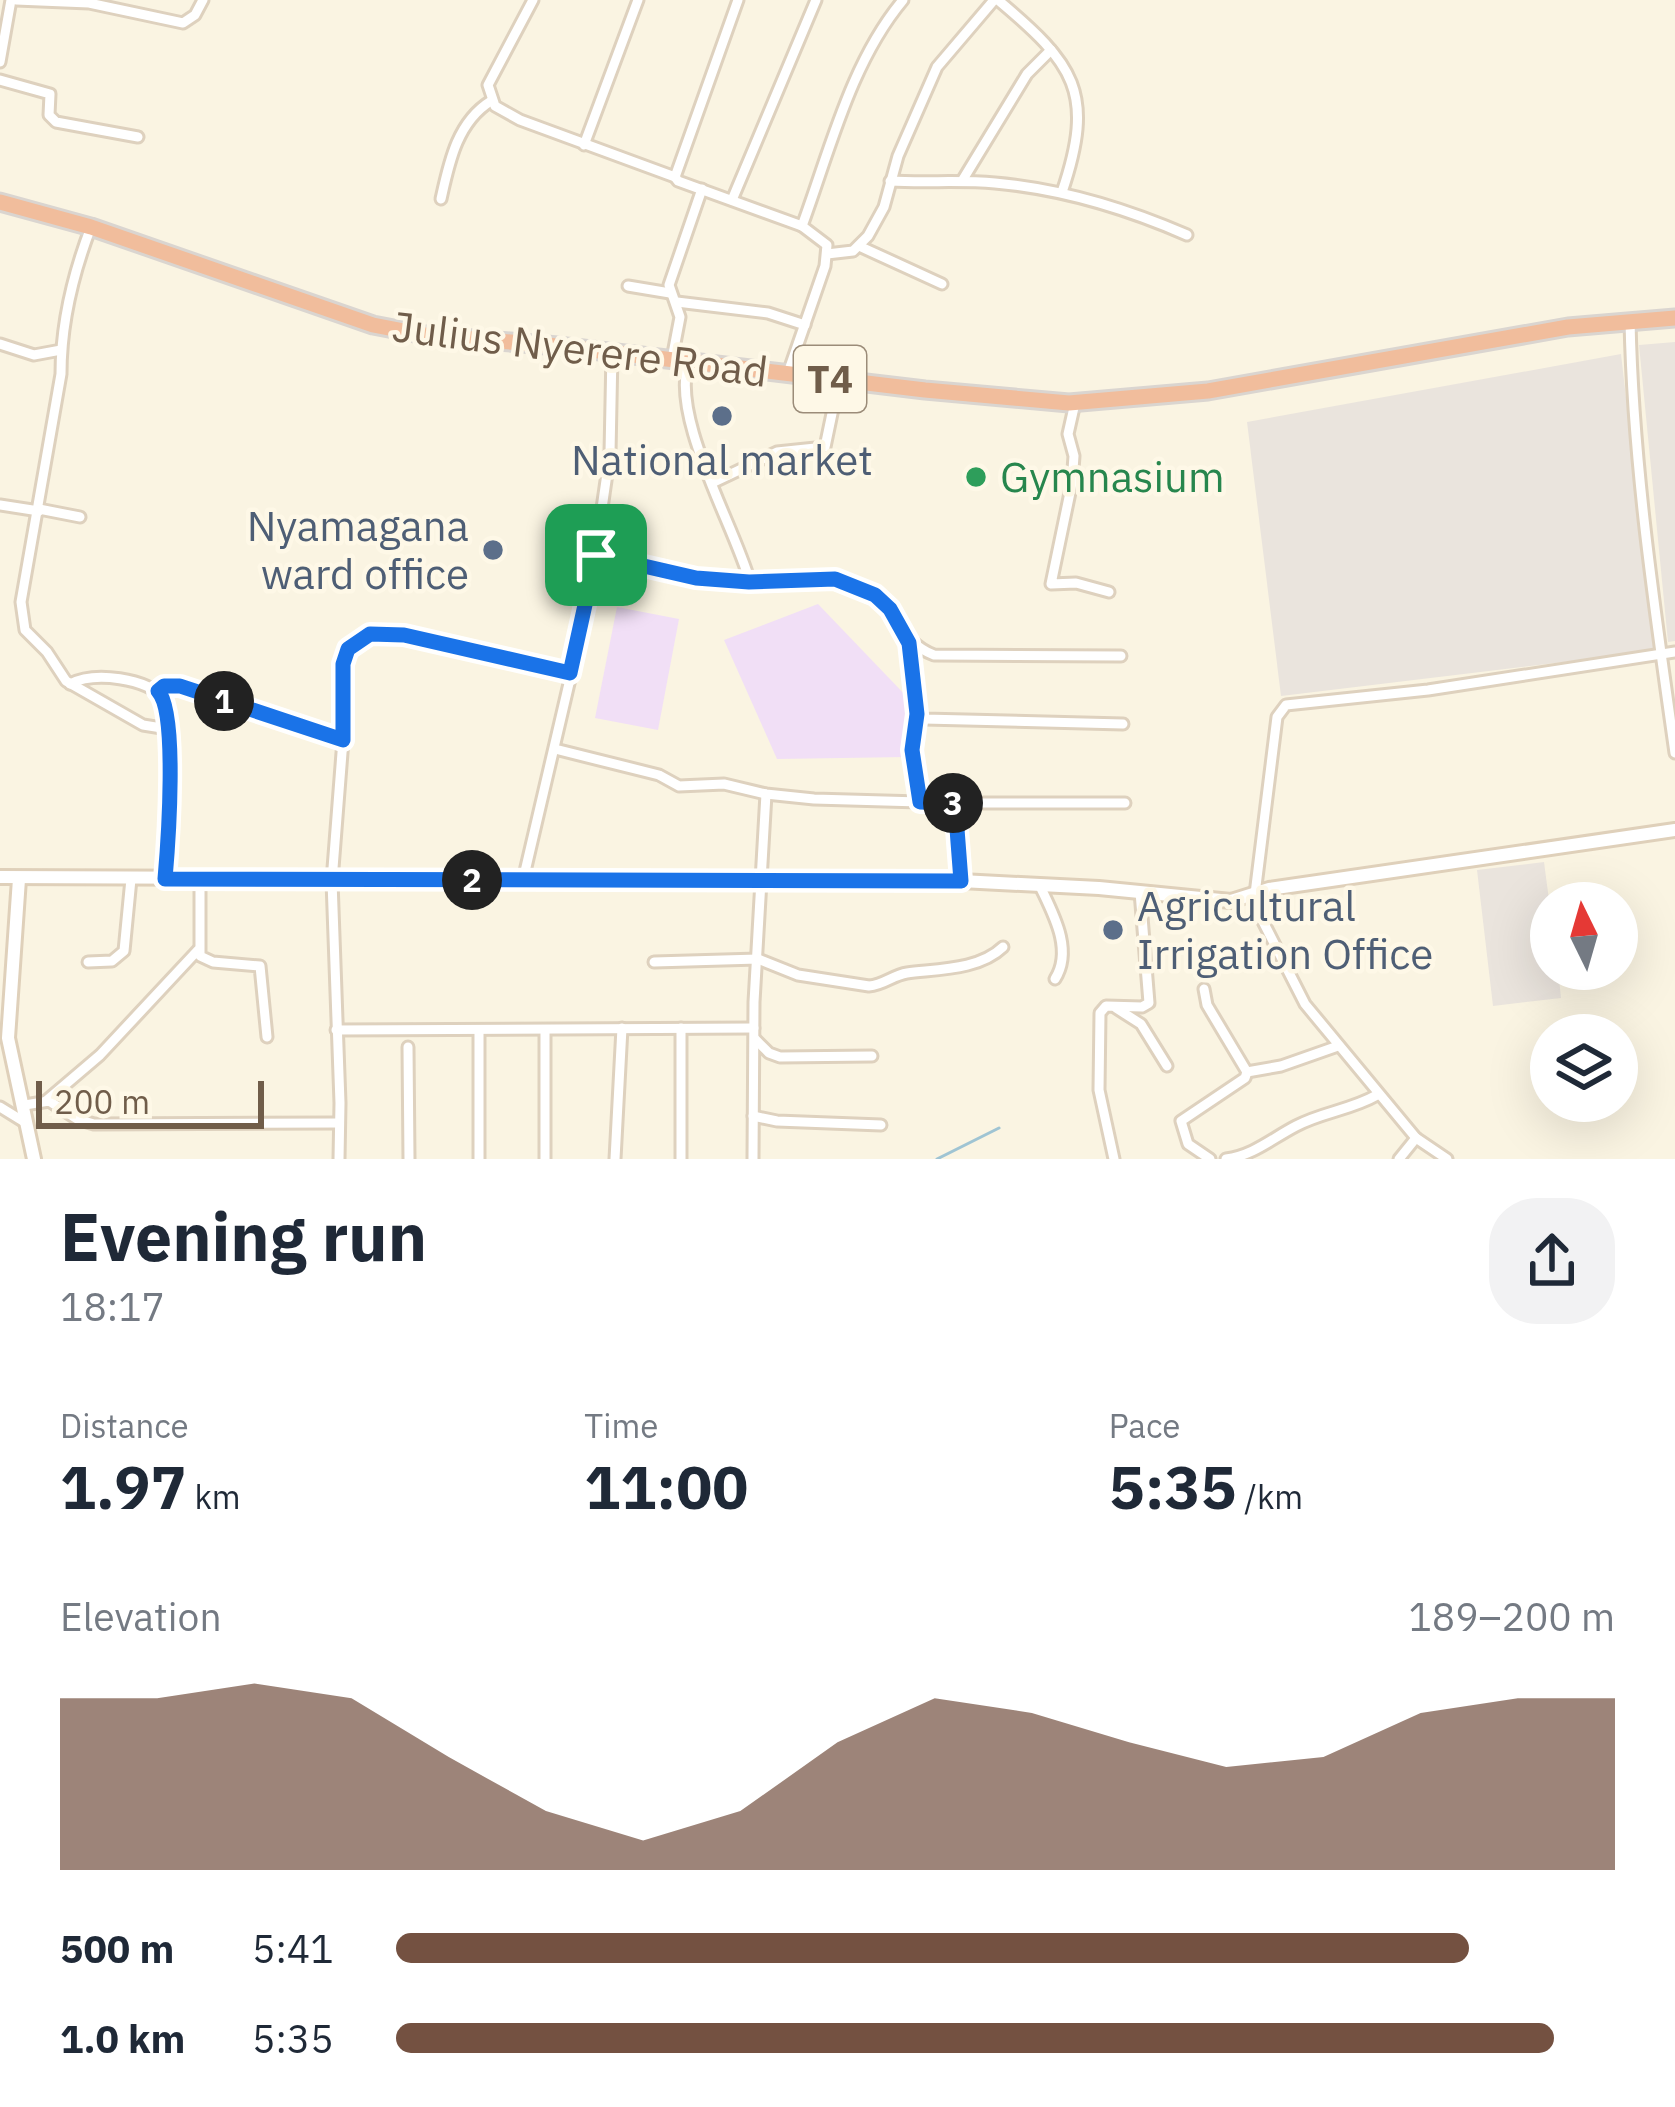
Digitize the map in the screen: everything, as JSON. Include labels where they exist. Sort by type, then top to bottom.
[{"type":"highway","name":"Julius Nyerere Road","points":[[0,202],[91,227],[373,325],[473,341],[1075,403],[1208,391],[1568,327],[1675,318]]},
{"type":"street","points":[[0,62],[13,0]]},
{"type":"street","points":[[0,1],[88,3],[183,23],[195,15],[203,0]]},
{"type":"street","points":[[532,0],[488,85],[491,101],[520,121],[675,176],[822,238],[827,254],[788,374]]},
{"type":"street","points":[[584,145],[638,0]]},
{"type":"street","points":[[675,176],[737,0]]},
{"type":"street","points":[[732,200],[816,0]]},
{"type":"street","points":[[802,226],[857,77],[882,26],[903,0]]},
{"type":"street","points":[[827,254],[859,246],[877,223],[937,67],[996,0],[1036,32],[1072,78],[1078,99],[1072,158],[1061,192]]},
{"type":"street","points":[[962,181],[1027,74],[1051,50]]},
{"type":"street","points":[[0,80],[50,94],[49,115],[56,122],[138,137]]},
{"type":"street","points":[[441,199],[454,147],[478,110],[491,101]]},
{"type":"street","points":[[890,181],[962,181],[1061,192],[1132,211],[1187,235]]},
{"type":"street","points":[[702,190],[671,276],[680,317],[681,360],[698,443],[749,582]]},
{"type":"street","points":[[91,227],[80,256],[61,350],[22,623],[70,684],[115,711],[168,730]]},
{"type":"street","points":[[859,246],[942,284]]},
{"type":"street","points":[[628,286],[768,313],[805,325]]},
{"type":"street","points":[[1630,321],[1631,368],[1675,753]]},
{"type":"street","points":[[0,344],[34,355],[61,350]]},
{"type":"street","points":[[523,880],[596,555],[610,453],[613,352]]},
{"type":"street","points":[[712,483],[777,452],[825,447],[839,380]]},
{"type":"street","points":[[1075,403],[1068,434],[1074,456],[1072,483],[1051,584],[1076,583],[1109,592]]},
{"type":"street","points":[[0,505],[80,517]]},
{"type":"street","points":[[596,555],[677,575],[749,582],[809,577],[855,584],[890,609],[909,643],[917,714],[912,742],[920,802]]},
{"type":"street","points":[[339,1159],[332,881],[343,740],[343,664],[348,649],[370,634],[404,635],[570,673]]},
{"type":"street","points":[[909,643],[944,656],[1121,656]]},
{"type":"street","points":[[1447,1159],[1416,1138],[1305,1004],[1252,895],[1277,717],[1286,705],[1595,668],[1675,652]]},
{"type":"street","points":[[70,684],[94,675],[158,691],[165,699],[170,813],[165,879]]},
{"type":"street","points":[[115,711],[125,682]]},
{"type":"street","points":[[158,691],[180,686],[343,740]]},
{"type":"street","points":[[917,714],[932,721],[1123,724]]},
{"type":"street","points":[[555,748],[659,775],[679,786],[724,784],[766,794],[920,802],[1125,802]]},
{"type":"street","points":[[752,1159],[766,794]]},
{"type":"street","points":[[955,803],[961,881]]},
{"type":"street","points":[[0,877],[961,881],[1231,901],[1675,830]]},
{"type":"street","points":[[19,879],[8,1038],[34,1159]]},
{"type":"street","points":[[88,962],[112,962],[124,951],[131,879]]},
{"type":"street","points":[[200,879],[200,956],[213,962],[260,966],[267,1037]]},
{"type":"street","points":[[1039,884],[1059,927],[1061,967],[1055,979]]},
{"type":"street","points":[[1114,1159],[1099,1090],[1100,1012],[1103,1007],[1142,1007],[1150,999],[1140,892]]},
{"type":"street","points":[[654,962],[758,959],[798,975],[869,986],[903,974],[950,971],[1003,947]]},
{"type":"street","points":[[25,1105],[46,1101],[100,1054],[198,950]]},
{"type":"street","points":[[1204,989],[1207,1005],[1247,1072],[1213,1103],[1181,1121],[1188,1144],[1210,1159]]},
{"type":"street","points":[[1116,1007],[1141,1024],[1167,1066]]},
{"type":"street","points":[[615,1159],[622,1028]]},
{"type":"street","points":[[337,1030],[681,1028],[754,1034],[770,1053],[780,1057],[872,1056]]},
{"type":"street","points":[[681,1028],[681,1159]]},
{"type":"street","points":[[478,1030],[479,1159]]},
{"type":"street","points":[[544,1030],[545,1159]]},
{"type":"street","points":[[1247,1072],[1282,1066],[1338,1046]]},
{"type":"street","points":[[408,1047],[409,1159]]},
{"type":"street","points":[[1226,1159],[1243,1158],[1295,1126],[1378,1095]]},
{"type":"street","points":[[46,1101],[94,1124],[338,1123]]},
{"type":"street","points":[[0,1106],[28,1124]]},
{"type":"street","points":[[754,1116],[771,1121],[880,1124]]},
{"type":"street","points":[[1399,1159],[1416,1138]]},
{"type":"shaded area","points":[[1675,342],[1675,641],[1668,642],[1639,345]]},
{"type":"shaded area","points":[[1621,354],[1655,651],[1281,696],[1247,422]]},
{"type":"shaded area","points":[[818,604],[911,701],[907,757],[777,759],[724,640]]},
{"type":"shaded area","points":[[617,607],[679,619],[658,730],[595,718]]},
{"type":"shaded area","points":[[1544,862],[1547,882],[1530,882],[1530,990],[1560,990],[1561,998],[1493,1006],[1477,870]]},
{"type":"waterway","points":[[937,1159],[999,1128]]},
{"type":"place","name":"National market","points":[[722,416]]},
{"type":"place","name":"Gymnasium","points":[[976,477]]},
{"type":"place","name":"Nyamagana ward office","points":[[493,550]]},
{"type":"place","name":"Agricultural Irrigation Office","points":[[1113,930]]},
{"type":"route","points":[[596,555],[696,578],[749,582],[835,579],[875,595],[890,609],[909,643],[917,714],[912,750],[920,802],[955,803],[961,881],[165,879],[170,813],[168,730],[165,699],[158,691],[164,686],[180,686],[343,740],[343,664],[348,649],[370,634],[404,635],[570,673],[596,555]]}]
